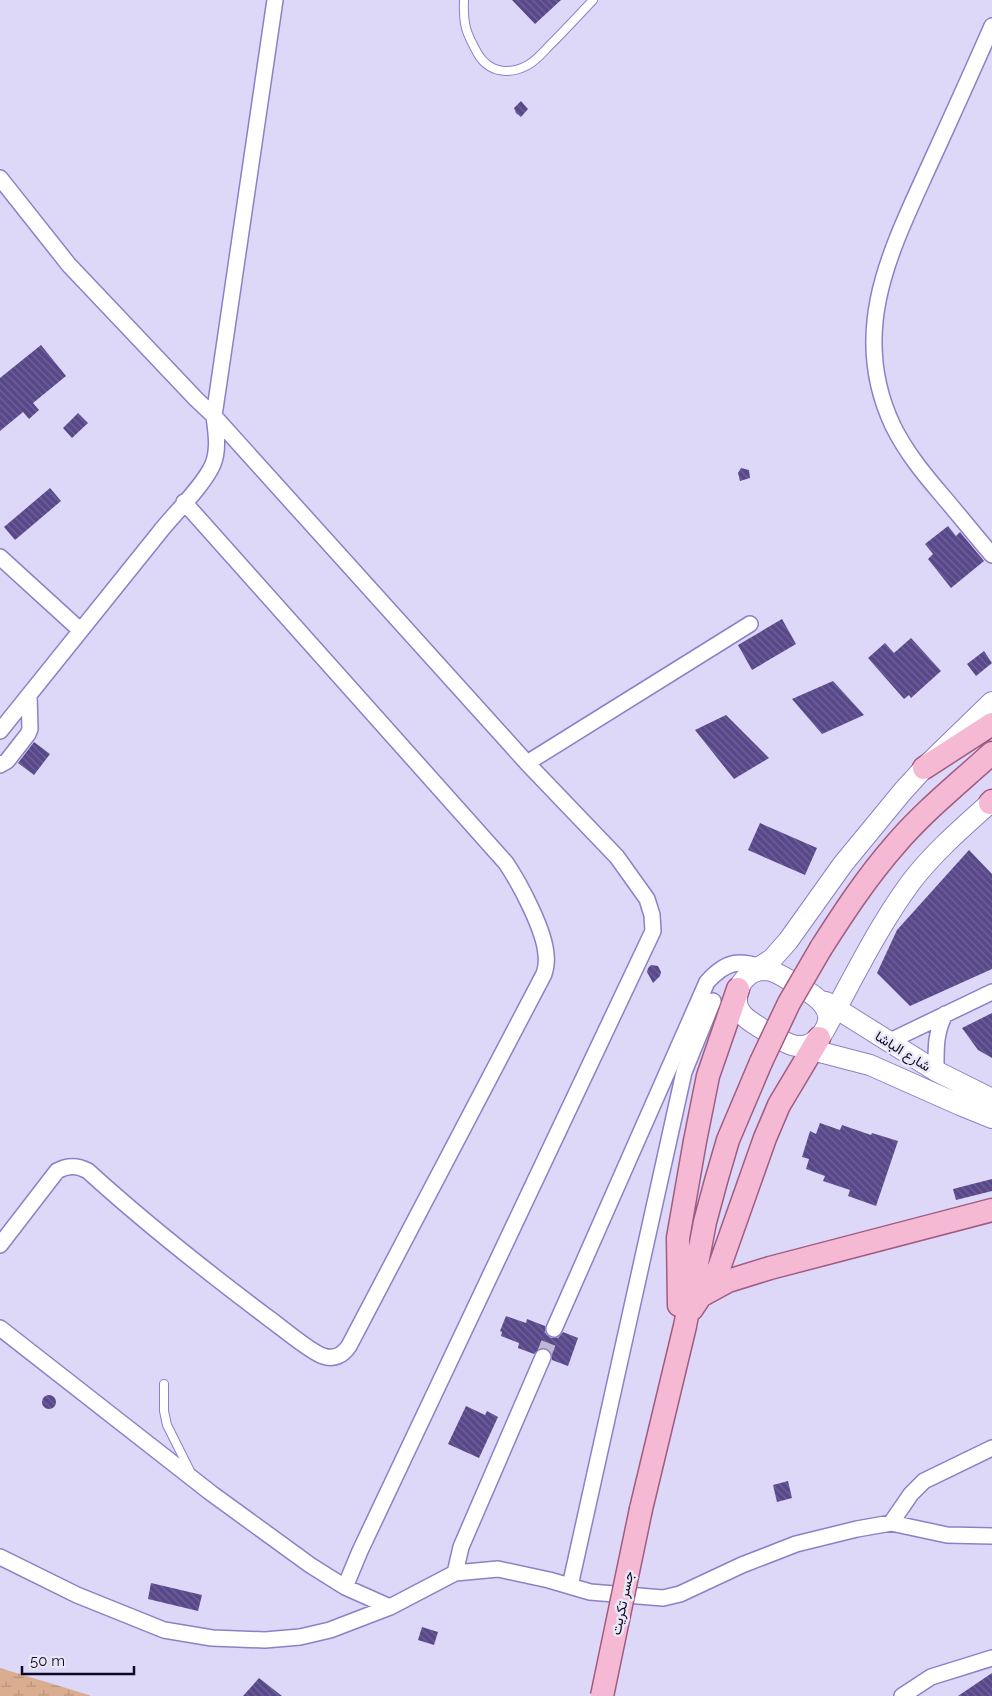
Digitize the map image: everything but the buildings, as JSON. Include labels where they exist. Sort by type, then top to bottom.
[{"type":"main road","points":[[924,768],[992,724]]},
{"type":"main road","points":[[940,799],[992,737]]},
{"type":"main road","points":[[676,1363],[705,1222],[728,1140],[761,1062],[789,1003],[821,948],[874,870],[895,845],[940,799],[992,753]]},
{"type":"main road","points":[[676,1363],[679,1288],[678,1250],[681,1222],[708,1076],[739,991]]},
{"type":"main road","points":[[685,1326],[693,1306],[719,1268],[765,1138],[779,1105],[813,1041]]},
{"type":"main road","points":[[701,1296],[728,1280],[992,1210]]},
{"type":"main road","name":"جسر تكريت","points":[[602,1696],[641,1509],[676,1363]]},
{"type":"street","points":[[0,731],[206,476],[212,465],[216,452],[214,416],[275,0]]},
{"type":"street","points":[[992,26],[987,48],[889,258],[877,299],[874,342],[881,392],[893,425],[903,444],[915,462],[992,555]]},
{"type":"street","points":[[0,178],[69,265],[214,416],[528,763],[617,857],[648,899],[652,915],[653,931],[360,1551],[345,1587]]},
{"type":"street","points":[[0,1245],[57,1171],[69,1166],[82,1168],[88,1171],[180,1250],[320,1355],[332,1357],[342,1354],[349,1346],[544,974],[546,955],[542,936],[520,885],[506,863],[184,502]]},
{"type":"street","points":[[0,557],[80,630]]},
{"type":"street","points":[[528,763],[750,624]]},
{"type":"street","points":[[0,765],[7,760],[28,734],[30,729],[29,695]]},
{"type":"street","points":[[570,1586],[684,1072],[739,991],[788,941],[862,839],[924,768],[992,702]]},
{"type":"street","points":[[813,1041],[837,1009],[892,910],[912,882],[951,838],[991,802]]},
{"type":"street","points":[[739,991],[784,1042],[813,1041],[992,1118]]},
{"type":"street","points":[[554,1329],[739,991]]},
{"type":"street","name":"شارع الباشا","points":[[739,991],[818,997],[936,1071],[992,1099]]},
{"type":"street","points":[[888,1042],[992,992]]},
{"type":"street","points":[[813,1041],[827,1022],[824,1004],[818,997]]},
{"type":"street","points":[[936,1071],[935,1044],[945,1014]]},
{"type":"street","points":[[0,1328],[195,1480],[310,1565],[345,1587],[390,1607]]},
{"type":"street","points":[[455,1573],[461,1546],[543,1357]]},
{"type":"street","points":[[891,1523],[911,1494],[924,1481],[992,1448]]},
{"type":"street","points":[[0,1557],[77,1595],[164,1630],[212,1638],[265,1640],[300,1637],[330,1630],[390,1607],[455,1573],[498,1569],[590,1592],[662,1598],[671,1597],[742,1565],[796,1544],[828,1535],[891,1523],[946,1535],[992,1536]]},
{"type":"street","points":[[902,1696],[932,1677],[992,1658]]},
{"type":"lane","points":[[464,0],[464,18],[468,36],[486,65],[492,69],[500,70],[522,68],[534,61],[593,0]]},
{"type":"lane","points":[[164,1384],[164,1411],[167,1425],[195,1480]]},
{"type":"green space","points":[[0,1668],[89,1695],[90,1696],[0,1696]]},
{"type":"tunnel","points":[[543,1357],[554,1329]]}]
